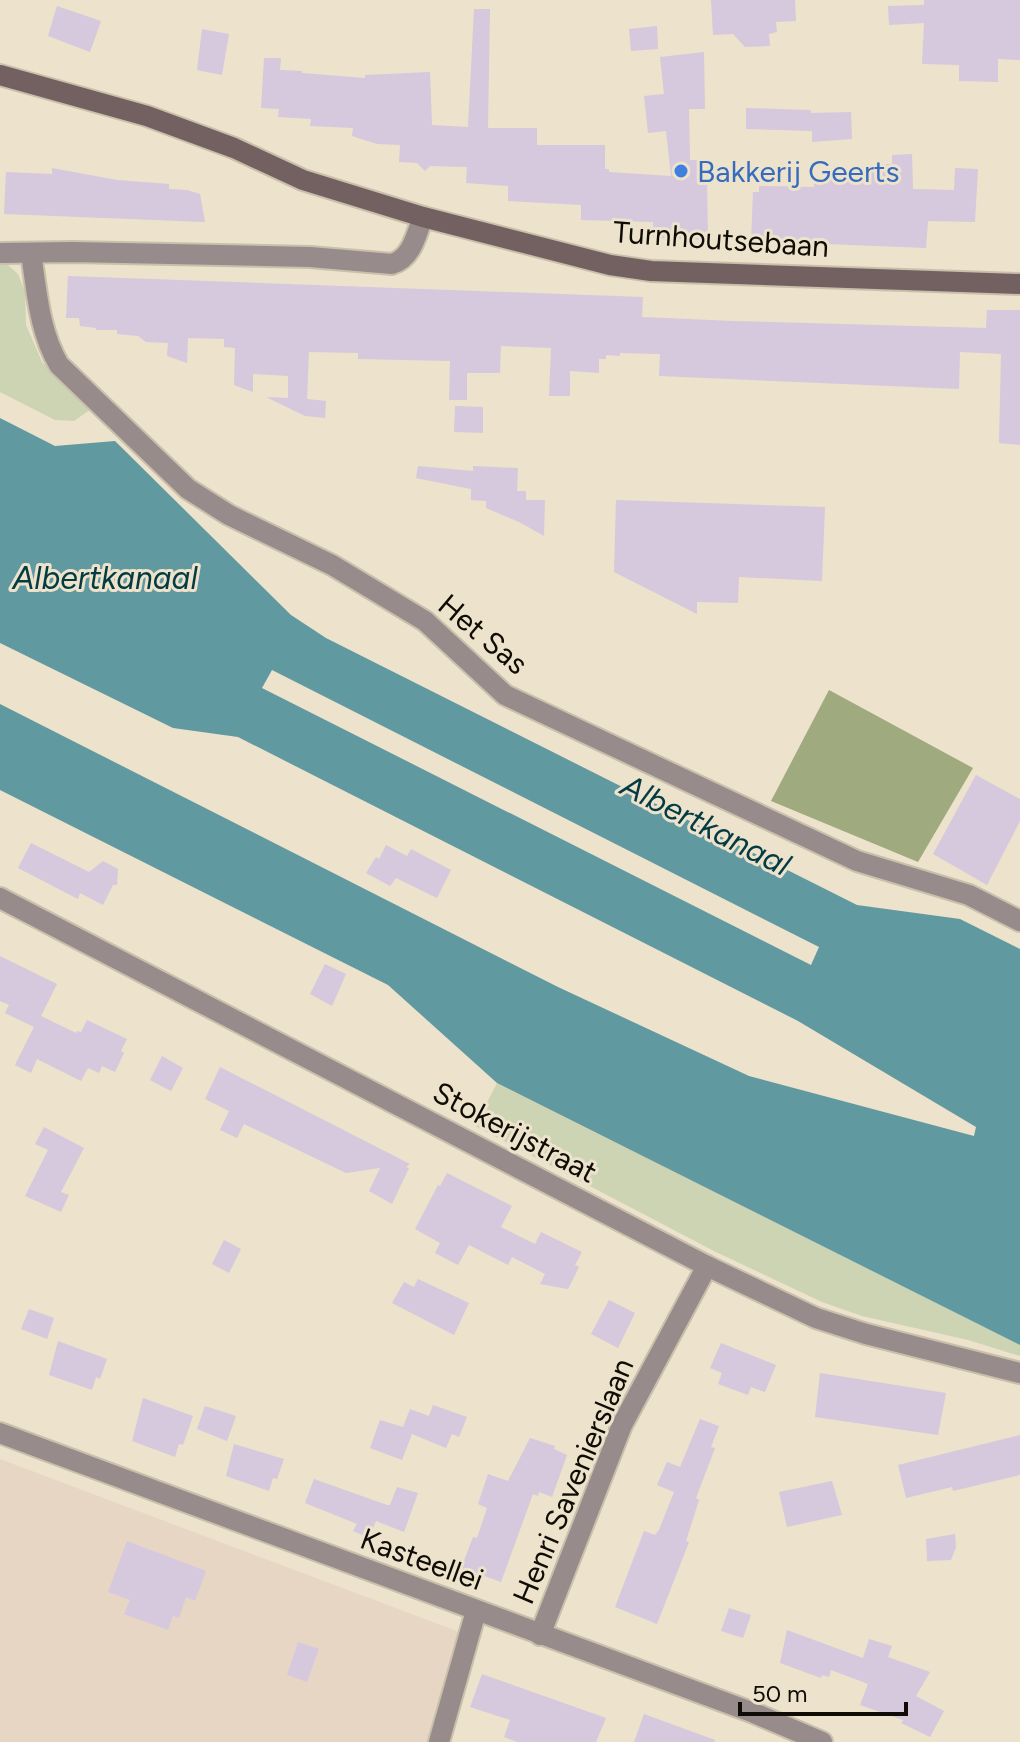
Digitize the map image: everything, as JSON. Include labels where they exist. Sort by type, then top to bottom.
[{"type":"main road","name":"Turnhoutsebaan","points":[[0,75],[147,116],[234,148],[303,180],[423,217],[583,258],[638,269],[1020,284]]},
{"type":"street","points":[[0,253],[310,257],[399,262],[410,251],[423,217]]},
{"type":"street","name":"Het Sas","points":[[31,254],[41,322],[59,365],[188,489],[229,515],[332,565],[425,621],[505,695],[857,861],[969,895],[1020,921]]},
{"type":"street","name":"Stokerijstraat","points":[[0,898],[707,1266],[816,1318],[866,1334],[1020,1373]]},
{"type":"street","name":"Henri Savenierslaan","points":[[540,1635],[622,1425],[707,1266]]},
{"type":"street","name":"Kasteellei","points":[[0,1433],[754,1713],[822,1742]]},
{"type":"street","points":[[439,1742],[476,1611]]},
{"type":"shaded area","points":[[0,1459],[462,1633],[432,1742],[0,1742]]},
{"type":"green space","points":[[0,265],[8,265],[18,274],[25,292],[26,325],[42,362],[91,409],[74,421],[55,420],[0,392]]},
{"type":"green space","points":[[829,690],[973,768],[918,862],[771,801]]},
{"type":"green space","points":[[497,1083],[1020,1345],[1020,1356],[968,1340],[862,1316],[822,1302],[714,1251],[475,1126]]},
{"type":"water","name":"Albertkanaal","points":[[0,418],[55,446],[115,441],[291,615],[326,638],[857,905],[960,919],[1020,949],[1020,1345],[497,1083],[388,985],[0,790],[0,704],[558,987],[749,1076],[974,1136],[976,1127],[798,1021],[238,737],[173,728],[0,643]],"holes":[[[272,670],[819,947],[811,965],[262,688]]]},
{"type":"building","points":[[711,0],[795,0],[796,21],[776,22],[777,32],[769,34],[770,46],[745,47],[733,34],[713,35]]},
{"type":"building","points":[[924,0],[1020,0],[1020,60],[998,59],[998,82],[959,81],[959,65],[922,64],[924,23],[889,25],[888,6],[924,5]]},
{"type":"building","points":[[57,6],[101,21],[90,52],[48,36]]},
{"type":"building","points":[[474,9],[490,9],[488,128],[537,128],[537,145],[605,145],[605,169],[609,172],[671,176],[666,131],[648,133],[644,96],[664,94],[660,57],[704,52],[705,109],[689,109],[690,160],[699,160],[700,179],[707,180],[708,240],[653,238],[653,222],[581,220],[581,205],[508,201],[508,186],[466,183],[467,167],[430,166],[425,171],[417,163],[399,162],[400,145],[377,144],[352,136],[353,128],[310,126],[311,119],[278,117],[279,109],[261,108],[264,58],[281,58],[280,70],[302,73],[365,78],[365,75],[430,72],[432,125],[468,127]]},
{"type":"building","points":[[657,26],[658,49],[631,51],[629,29]]},
{"type":"building","points":[[202,29],[229,34],[222,75],[197,70]]},
{"type":"building","points":[[746,108],[811,110],[811,113],[851,112],[852,139],[812,142],[812,131],[746,129]]},
{"type":"building","points":[[912,154],[913,189],[954,190],[955,168],[978,169],[975,222],[928,221],[926,248],[751,241],[753,192],[759,192],[759,186],[814,187],[814,179],[853,177],[854,184],[879,164],[892,164],[892,155]]},
{"type":"building","points":[[52,168],[117,180],[169,184],[169,189],[200,194],[205,222],[4,214],[6,172],[52,174]]},
{"type":"building","points":[[68,276],[643,297],[642,317],[733,321],[986,328],[987,310],[1020,310],[1020,445],[999,443],[1001,354],[960,352],[959,389],[659,376],[660,354],[620,353],[620,356],[606,355],[606,359],[599,359],[599,373],[570,371],[570,396],[549,396],[551,348],[501,346],[500,373],[467,373],[467,400],[449,400],[450,361],[358,359],[358,353],[309,352],[307,399],[326,401],[325,418],[305,416],[266,397],[288,398],[288,376],[253,374],[253,392],[234,385],[235,348],[224,347],[224,339],[188,338],[187,363],[167,356],[168,343],[146,342],[138,336],[117,334],[117,330],[96,330],[80,326],[79,318],[66,318]]},
{"type":"building","points":[[455,406],[483,407],[483,433],[454,432]]},
{"type":"building","points":[[418,466],[473,471],[473,466],[518,468],[517,491],[526,491],[526,500],[545,500],[544,536],[486,508],[486,501],[471,500],[471,489],[416,478]]},
{"type":"building","points":[[616,500],[825,507],[822,581],[739,577],[738,603],[697,602],[697,614],[614,572]]},
{"type":"building","points":[[976,775],[1020,799],[1020,821],[987,885],[933,854]]},
{"type":"building","points":[[31,843],[89,872],[103,861],[118,869],[117,885],[113,885],[103,905],[80,893],[78,899],[18,868]]},
{"type":"building","points":[[386,845],[407,856],[411,849],[451,870],[437,898],[396,878],[390,886],[366,873],[376,857],[379,859]]},
{"type":"building","points":[[0,956],[57,984],[41,1016],[76,1033],[81,1032],[87,1020],[127,1039],[115,1072],[102,1066],[99,1073],[88,1068],[81,1081],[37,1059],[31,1073],[15,1065],[34,1027],[5,1013],[9,1005],[0,1001]]},
{"type":"building","points":[[325,964],[346,974],[332,1006],[310,994]]},
{"type":"building","points":[[162,1056],[183,1068],[171,1091],[150,1080]]},
{"type":"building","points":[[220,1067],[410,1164],[406,1167],[409,1168],[392,1204],[369,1191],[380,1168],[346,1173],[244,1124],[237,1138],[220,1130],[229,1111],[205,1099]]},
{"type":"building","points":[[44,1127],[84,1148],[61,1192],[69,1195],[61,1212],[25,1196],[48,1150],[35,1144]]},
{"type":"building","points":[[447,1173],[512,1206],[501,1227],[535,1244],[541,1232],[582,1252],[575,1265],[579,1267],[568,1289],[540,1284],[545,1274],[512,1257],[508,1265],[469,1245],[458,1265],[435,1253],[440,1243],[415,1229]]},
{"type":"building","points":[[224,1240],[241,1249],[229,1273],[212,1264]]},
{"type":"building","points":[[418,1279],[469,1303],[454,1335],[392,1303],[404,1282],[414,1287]]},
{"type":"building","points":[[609,1300],[635,1313],[618,1348],[591,1334]]},
{"type":"building","points":[[29,1309],[54,1318],[47,1339],[21,1329]]},
{"type":"building","points":[[58,1341],[107,1359],[100,1379],[96,1377],[92,1390],[49,1375]]},
{"type":"building","points":[[721,1343],[776,1365],[765,1392],[751,1387],[748,1395],[718,1384],[722,1373],[710,1368]]},
{"type":"building","points":[[820,1373],[946,1393],[938,1435],[815,1417]]},
{"type":"building","points":[[143,1398],[193,1416],[183,1445],[179,1444],[175,1457],[132,1441]]},
{"type":"building","points":[[433,1405],[467,1417],[459,1437],[452,1434],[446,1448],[412,1434],[402,1460],[370,1448],[380,1420],[403,1427],[410,1409],[429,1416]]},
{"type":"building","points":[[205,1406],[236,1416],[227,1441],[197,1429]]},
{"type":"building","points":[[700,1419],[719,1426],[711,1447],[715,1448],[696,1498],[699,1500],[686,1541],[689,1542],[657,1624],[615,1607],[644,1531],[655,1535],[659,1530],[674,1492],[657,1485],[667,1462],[680,1467]]},
{"type":"building","points":[[1020,1435],[1020,1475],[953,1491],[952,1487],[906,1498],[898,1465]]},
{"type":"building","points":[[530,1438],[555,1446],[554,1449],[567,1455],[552,1497],[539,1492],[538,1496],[533,1494],[501,1582],[479,1574],[476,1580],[459,1574],[473,1537],[477,1538],[487,1508],[478,1504],[488,1474],[508,1481]]},
{"type":"building","points":[[234,1444],[284,1459],[269,1491],[226,1476]]},
{"type":"building","points":[[314,1479],[387,1505],[390,1505],[397,1487],[418,1493],[404,1532],[376,1521],[369,1538],[353,1531],[357,1524],[305,1503]]},
{"type":"building","points":[[832,1481],[842,1515],[787,1527],[779,1492]]},
{"type":"building","points":[[955,1534],[956,1547],[951,1560],[927,1561],[926,1539]]},
{"type":"building","points":[[127,1541],[206,1571],[195,1601],[186,1597],[179,1618],[173,1616],[168,1630],[124,1614],[130,1600],[108,1592]]},
{"type":"building","points":[[729,1608],[751,1615],[743,1638],[721,1631]]},
{"type":"building","points":[[787,1630],[863,1658],[869,1639],[892,1646],[888,1657],[930,1672],[916,1696],[944,1711],[930,1737],[901,1723],[903,1720],[860,1705],[868,1684],[831,1670],[829,1677],[822,1675],[821,1678],[780,1663]]},
{"type":"building","points":[[298,1642],[319,1649],[307,1682],[287,1675]]},
{"type":"building","points":[[482,1674],[606,1718],[596,1742],[517,1742],[504,1737],[510,1720],[470,1707]]},
{"type":"building","points":[[644,1714],[715,1740],[715,1742],[634,1742]]},
{"type":"place","name":"Bakkerij Geerts","points":[[681,171]]}]
